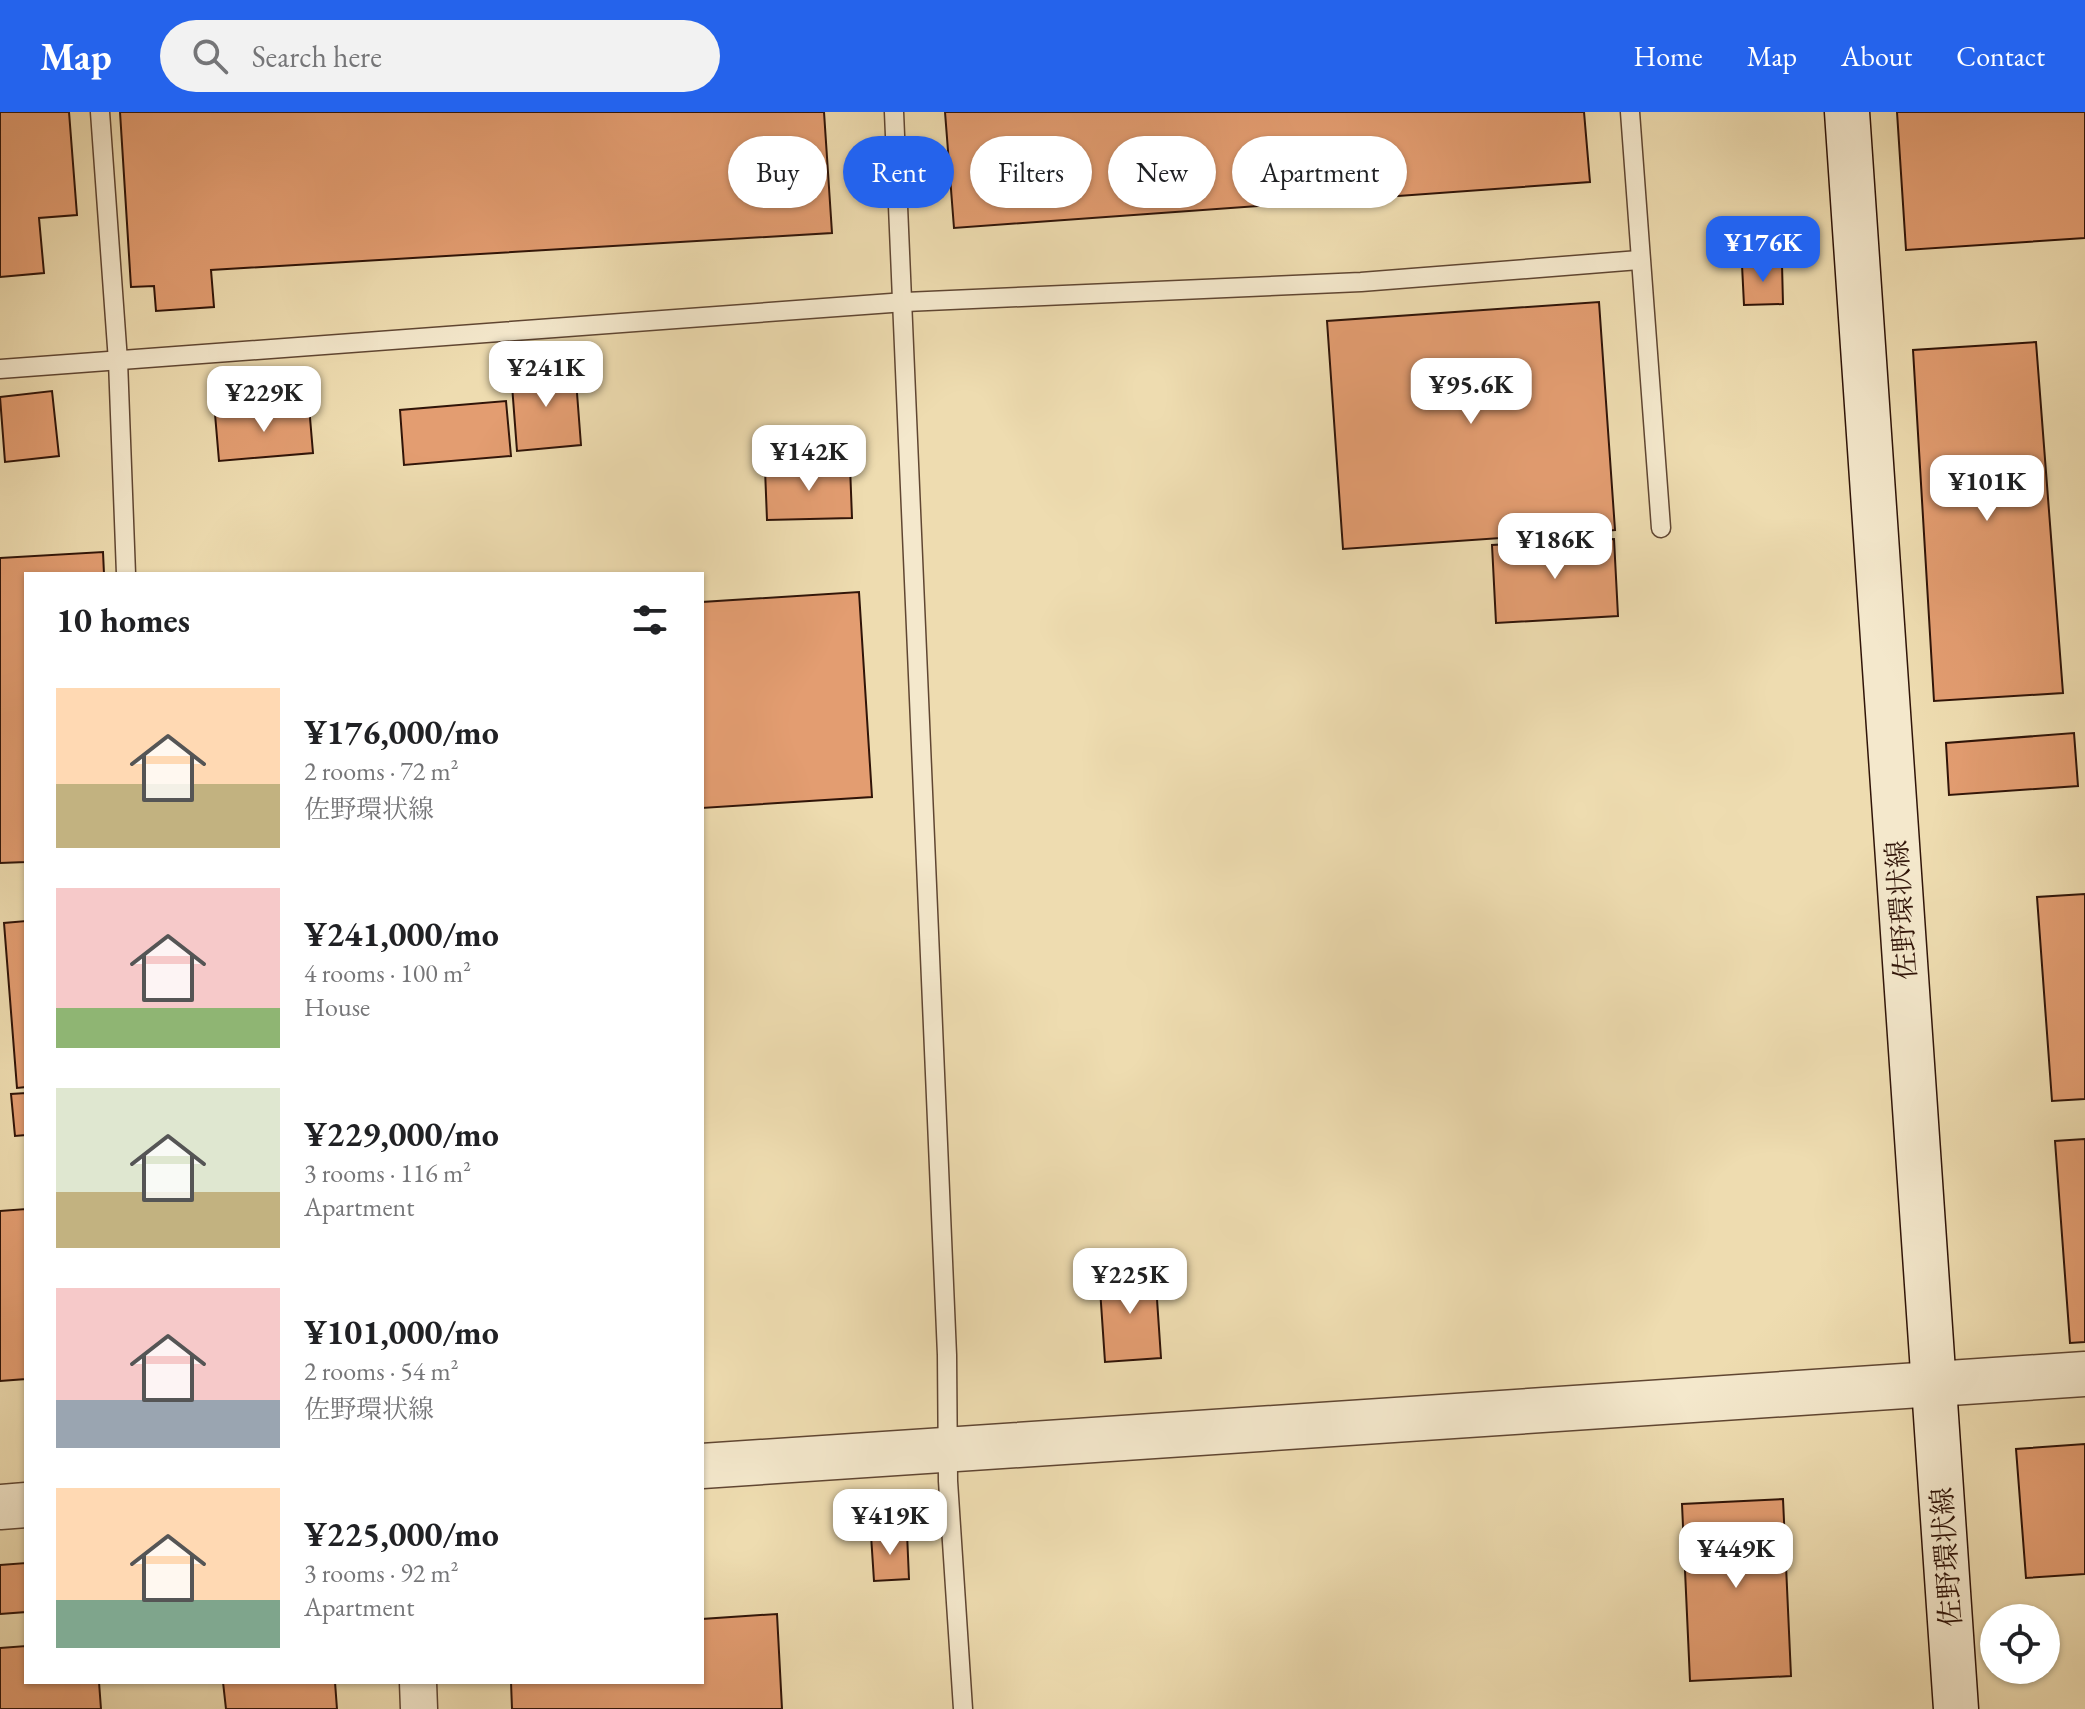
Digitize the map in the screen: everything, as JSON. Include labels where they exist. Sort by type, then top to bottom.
[{"type":"main road","name":"佐野環状線","points":[[1847,112],[1956,1709]]},
{"type":"main road","points":[[704,1466],[2085,1374]]},
{"type":"main road","points":[[0,1507],[24,1505]]},
{"type":"street","points":[[418,1684],[419,1709]]},
{"type":"lane","points":[[100,112],[118,361],[126,572]]},
{"type":"lane","points":[[894,112],[905,302],[948,1452],[963,1709]]},
{"type":"lane","points":[[1630,112],[1661,528]]},
{"type":"lane","points":[[0,369],[905,302],[1361,282],[1639,260]]},
{"type":"building","points":[[0,112],[69,112],[77,215],[39,218],[44,273],[0,277]]},
{"type":"building","points":[[120,112],[824,112],[826,136],[728,136],[728,208],[827,208],[827,157],[832,233],[211,270],[214,307],[156,311],[154,286],[131,287]]},
{"type":"building","points":[[945,112],[1584,112],[1590,182],[1407,195],[1407,136],[1232,136],[1232,208],[954,228],[954,136],[947,136]]},
{"type":"building","points":[[1897,112],[2085,112],[2085,238],[1906,250]]},
{"type":"building","points":[[1782,264],[1783,304],[1744,305],[1742,265]]},
{"type":"building","points":[[1599,302],[1615,530],[1343,549],[1327,321]]},
{"type":"building","points":[[2036,342],[2063,693],[1934,701],[1913,350]]},
{"type":"building","points":[[575,367],[581,445],[517,451],[511,372]]},
{"type":"building","points":[[52,391],[59,456],[5,462],[0,397]]},
{"type":"building","points":[[506,401],[511,456],[404,465],[400,410]]},
{"type":"building","points":[[309,406],[313,453],[219,461],[215,414]]},
{"type":"building","points":[[850,466],[852,518],[767,520],[765,469]]},
{"type":"building","points":[[1614,539],[1618,616],[1496,623],[1492,545]]},
{"type":"building","points":[[103,552],[104,572],[24,572],[24,862],[0,863],[0,558]]},
{"type":"building","points":[[859,592],[872,797],[704,808],[704,602]]},
{"type":"building","points":[[2074,733],[2078,786],[1949,795],[1946,743]]},
{"type":"building","points":[[2085,894],[2085,1099],[2052,1101],[2037,897]]},
{"type":"building","points":[[24,921],[24,1087],[17,1088],[4,923]]},
{"type":"building","points":[[24,1093],[24,1135],[15,1136],[11,1094]]},
{"type":"building","points":[[2085,1139],[2085,1342],[2070,1343],[2055,1141]]},
{"type":"building","points":[[24,1209],[24,1379],[0,1381],[0,1211]]},
{"type":"building","points":[[1155,1270],[1161,1358],[1105,1362],[1099,1274]]},
{"type":"building","points":[[2085,1444],[2085,1574],[2026,1578],[2016,1449]]},
{"type":"building","points":[[1783,1499],[1791,1676],[1690,1681],[1682,1504]]},
{"type":"building","points":[[907,1533],[909,1579],[874,1581],[871,1535]]},
{"type":"building","points":[[24,1563],[24,1612],[0,1614],[0,1565]]},
{"type":"building","points":[[777,1614],[782,1709],[512,1709],[511,1684],[704,1684],[704,1619]]},
{"type":"building","points":[[24,1646],[24,1684],[99,1684],[101,1709],[0,1709],[0,1648]]},
{"type":"building","points":[[223,1684],[335,1684],[337,1709],[226,1709]]}]
